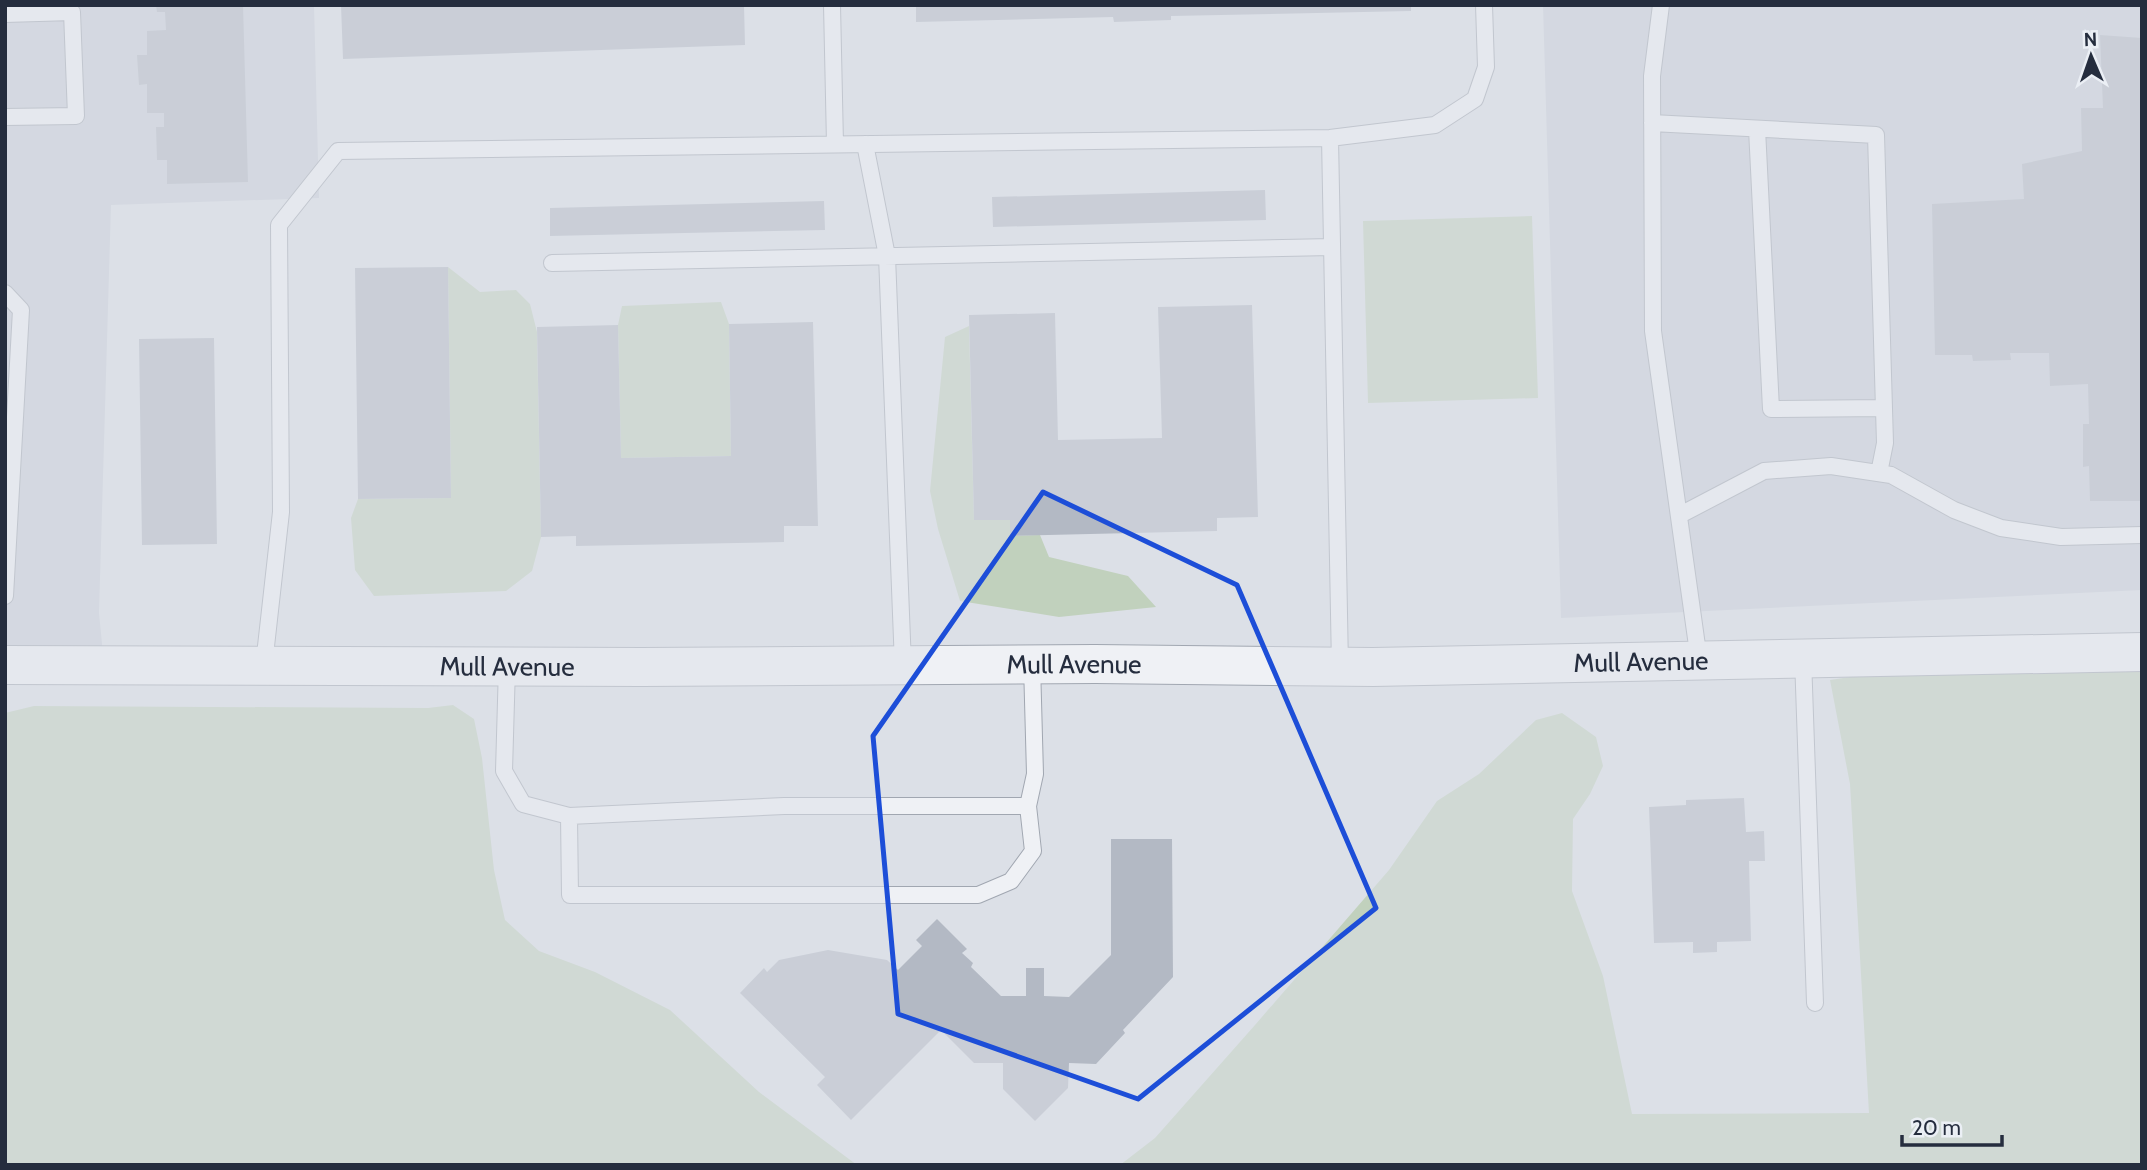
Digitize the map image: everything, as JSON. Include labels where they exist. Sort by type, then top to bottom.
[{"type":"street","name":"Mull Avenue","points":[[5,665],[1340,666],[2142,652]]},
{"type":"lane","points":[[832,5],[835,144]]},
{"type":"lane","points":[[264,664],[281,512],[279,225],[338,151],[1330,138],[1435,125],[1475,99],[1486,67],[1484,5]]},
{"type":"lane","points":[[1661,5],[1652,76],[1653,331],[1699,660]]},
{"type":"lane","points":[[5,14],[73,9],[76,116],[5,117]]},
{"type":"lane","points":[[1652,123],[1876,135],[1885,443],[1879,473]]},
{"type":"lane","points":[[1757,129],[1771,409],[1884,408]]},
{"type":"lane","points":[[1330,138],[1340,666]]},
{"type":"lane","points":[[865,144],[887,256],[903,665]]},
{"type":"lane","points":[[552,263],[1332,247]]},
{"type":"lane","points":[[5,293],[21,310],[5,596]]},
{"type":"lane","points":[[1679,515],[1764,471],[1831,466],[1891,475],[1955,510],[2001,528],[2061,537],[2142,535]]},
{"type":"lane","points":[[1803,658],[1815,1003]]},
{"type":"lane","points":[[569,816],[570,895],[978,895],[1011,881],[1033,851],[1028,806],[1035,774],[1032,664]]},
{"type":"lane","points":[[507,666],[504,771],[523,804],[569,816],[784,806],[1028,806]]},
{"type":"highlighted area","points":[[1043,492],[1237,585],[1376,908],[1138,1099],[898,1014],[873,736]]},
{"type":"shaded area","points":[[5,5],[314,5],[319,198],[111,205],[99,613],[104,664],[5,666]]},
{"type":"shaded area","points":[[1543,5],[2142,5],[2142,590],[1561,618]]},
{"type":"green space","points":[[1532,216],[1538,398],[1368,403],[1363,221]]},
{"type":"green space","points":[[448,267],[480,292],[516,290],[530,304],[537,332],[541,537],[532,571],[506,591],[374,596],[355,570],[351,518],[358,499],[451,498]]},
{"type":"green space","points":[[721,302],[729,324],[731,456],[621,458],[618,325],[622,306]]},
{"type":"green space","points":[[969,326],[974,520],[1010,520],[1011,536],[1040,535],[1049,557],[1128,576],[1156,607],[1059,617],[960,601],[938,529],[930,491],[945,337]]},
{"type":"green space","points":[[2142,669],[2142,1165],[1120,1165],[1155,1138],[1255,1025],[1389,870],[1437,801],[1479,774],[1536,720],[1562,713],[1596,737],[1603,766],[1590,794],[1573,819],[1572,891],[1603,976],[1632,1114],[1869,1113],[1850,784],[1830,680],[1850,677]]},
{"type":"green space","points":[[453,705],[474,719],[482,758],[494,870],[505,920],[539,951],[595,972],[670,1010],[759,1092],[857,1165],[5,1165],[5,713],[34,706],[428,708]]},
{"type":"building","points":[[156,5],[243,5],[248,182],[167,184],[167,160],[157,160],[156,127],[164,127],[164,113],[147,113],[147,84],[139,85],[137,55],[147,55],[147,31],[166,30],[165,12],[157,12]]},
{"type":"building","points":[[341,5],[744,5],[745,45],[343,59]]},
{"type":"building","points":[[916,5],[1411,5],[1411,11],[1171,16],[1171,20],[1114,22],[1113,17],[916,22]]},
{"type":"building","points":[[2100,35],[2142,38],[2142,501],[2090,501],[2089,466],[2083,467],[2083,424],[2089,424],[2088,384],[2050,386],[2049,353],[2010,353],[2011,360],[1973,361],[1972,355],[1935,355],[1932,204],[2024,199],[2022,164],[2082,151],[2081,108],[2103,108]]},
{"type":"building","points":[[1265,190],[1266,220],[993,227],[992,197]]},
{"type":"building","points":[[824,201],[825,230],[550,236],[550,208]]},
{"type":"building","points":[[448,267],[451,498],[358,499],[355,268]]},
{"type":"building","points":[[1252,305],[1258,517],[1217,518],[1217,531],[1010,536],[1010,520],[974,520],[969,315],[1055,313],[1058,440],[1162,438],[1158,307]]},
{"type":"building","points":[[813,322],[818,526],[784,526],[784,542],[576,546],[576,536],[541,537],[537,327],[618,325],[621,458],[731,456],[729,324]]},
{"type":"building","points":[[214,338],[217,544],[142,545],[139,339]]},
{"type":"building","points":[[1744,798],[1746,832],[1764,831],[1765,861],[1749,861],[1751,941],[1717,942],[1717,952],[1693,953],[1693,942],[1654,943],[1649,807],[1686,805],[1686,800]]},
{"type":"building","points":[[1111,839],[1172,839],[1173,977],[1123,1030],[1125,1033],[1096,1064],[1069,1063],[1068,1088],[1035,1121],[1003,1089],[1003,1063],[974,1063],[941,1030],[851,1120],[817,1085],[825,1077],[740,993],[764,968],[767,972],[779,960],[828,950],[887,960],[898,970],[922,946],[916,940],[937,919],[967,949],[962,953],[973,963],[971,967],[1001,996],[1026,996],[1026,968],[1044,968],[1044,996],[1069,997],[1111,955]]}]
